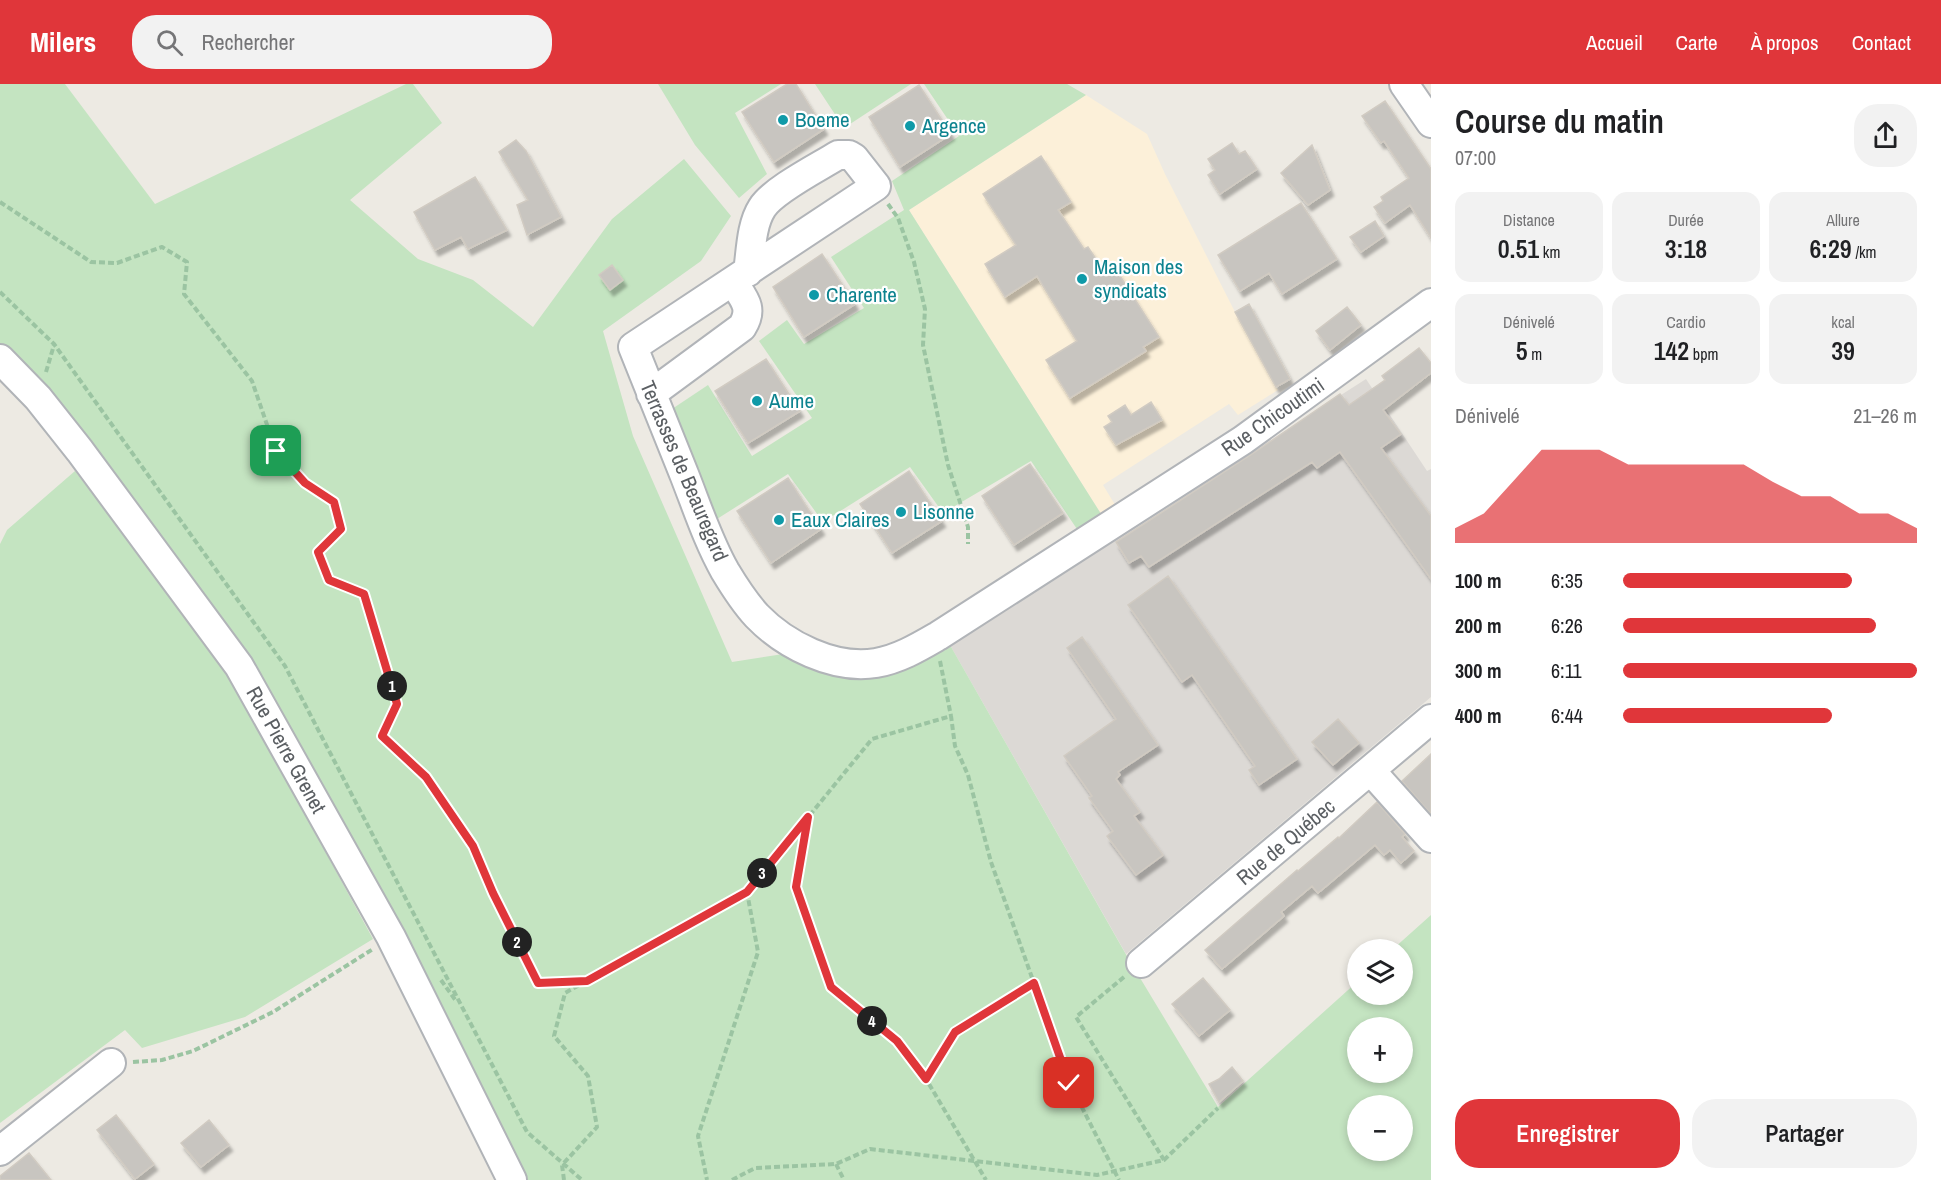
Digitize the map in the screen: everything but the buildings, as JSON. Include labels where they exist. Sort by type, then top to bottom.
[{"type":"street","points":[[1404,84],[1431,123]]},
{"type":"street","points":[[651,394],[742,327],[748,318],[748,306],[741,277],[761,209],[770,197],[838,155],[849,154],[854,158],[876,186]]},
{"type":"street","name":"Terrasses de Beauregard","points":[[876,186],[633,347],[710,539],[726,571],[756,615],[799,647],[824,657],[849,663],[874,664],[897,658],[936,638],[1111,526]]},
{"type":"street","name":"Rue Chicoutimi","points":[[1111,526],[1268,424],[1431,303]]},
{"type":"street","name":"Rue Pierre Grenet","points":[[0,358],[38,398],[80,451],[239,666],[392,937],[512,1180]]},
{"type":"street","name":"Rue de Québec","points":[[1140,963],[1431,719]]},
{"type":"street","points":[[1371,771],[1431,838]]},
{"type":"street","points":[[0,1151],[111,1063]]},
{"type":"path","points":[[876,186],[898,218],[914,262],[924,309],[923,345],[948,465],[968,527],[968,544]]},
{"type":"path","points":[[0,202],[91,262],[117,263],[162,247],[187,262],[184,294],[252,381],[276,451],[305,483],[334,502],[341,529],[318,552],[329,580],[364,594],[397,704],[382,736],[426,777],[473,846],[493,893],[538,983],[587,981]]},
{"type":"path","points":[[0,292],[54,344]]},
{"type":"path","points":[[936,638],[955,746],[968,775],[991,862],[1069,1083],[1119,1180]]},
{"type":"path","points":[[564,1180],[562,1165],[597,1127],[588,1076],[554,1036],[565,993],[747,892],[872,739],[951,716]]},
{"type":"path","points":[[808,817],[796,887],[831,987],[897,1041],[926,1079],[986,1180]]},
{"type":"path","points":[[707,1180],[698,1136],[758,952],[747,892]]},
{"type":"path","points":[[111,1063],[162,1060],[193,1051],[273,1012],[392,937]]},
{"type":"path","points":[[1140,963],[1076,1017],[1164,1161]]},
{"type":"path","points":[[926,1079],[955,1032],[1034,983]]},
{"type":"path","points":[[732,1180],[755,1168],[836,1164],[870,1149],[1097,1175],[1164,1161],[1218,1108]]},
{"type":"path","points":[[836,1164],[844,1180]]},
{"type":"path","points":[[572,1173],[582,1180]]},
{"type":"shaded area","points":[[1086,95],[1147,134],[1235,312],[1278,390],[1238,415],[1229,404],[1103,485],[1117,508],[1103,517],[909,210]]},
{"type":"shaded area","points":[[1366,379],[1427,471],[1431,469],[1431,697],[1126,954],[950,645]]},
{"type":"green space","points":[[0,84],[65,84],[155,204],[406,84],[413,84],[442,123],[350,200],[418,259],[473,280],[533,327],[612,219],[684,159],[731,216],[701,261],[603,331],[633,436],[732,662],[790,653],[833,670],[879,677],[950,645],[1128,958],[1218,1107],[1347,991],[1347,1005],[1413,1005],[1413,939],[1404,939],[1431,915],[1431,1180],[527,1180],[494,1113],[251,664],[0,348]]},
{"type":"green space","points":[[658,84],[781,84],[735,113],[767,174],[739,198],[695,145]]},
{"type":"green space","points":[[815,84],[911,84],[844,128]]},
{"type":"green space","points":[[924,84],[1067,84],[1086,95],[909,210],[1103,517],[1079,532],[1031,461],[943,513],[910,467],[823,522],[788,474],[717,519],[672,409],[708,385],[752,456],[812,418],[759,341],[787,320],[804,344],[864,308],[831,257],[904,210],[892,181],[959,136]]},
{"type":"green space","points":[[75,471],[224,666],[373,939],[245,1017],[142,1048],[125,1030],[0,1123],[0,544],[7,530]]},
{"type":"place","name":"Boeme","points":[[783,120]]},
{"type":"place","name":"Argence","points":[[910,126]]},
{"type":"place","name":"Maison des syndicats","points":[[1082,279]]},
{"type":"place","name":"Charente","points":[[814,295]]},
{"type":"place","name":"Aume","points":[[757,401]]},
{"type":"place","name":"Lisonne","points":[[901,512]]},
{"type":"place","name":"Eaux Claires","points":[[779,520]]},
{"type":"route","points":[[276,451],[305,483],[334,502],[341,529],[318,552],[329,580],[364,594],[397,704],[382,736],[426,777],[473,846],[493,893],[538,983],[587,981],[747,892],[808,817],[796,887],[831,987],[897,1041],[926,1079],[955,1032],[1034,983],[1069,1083]]}]
